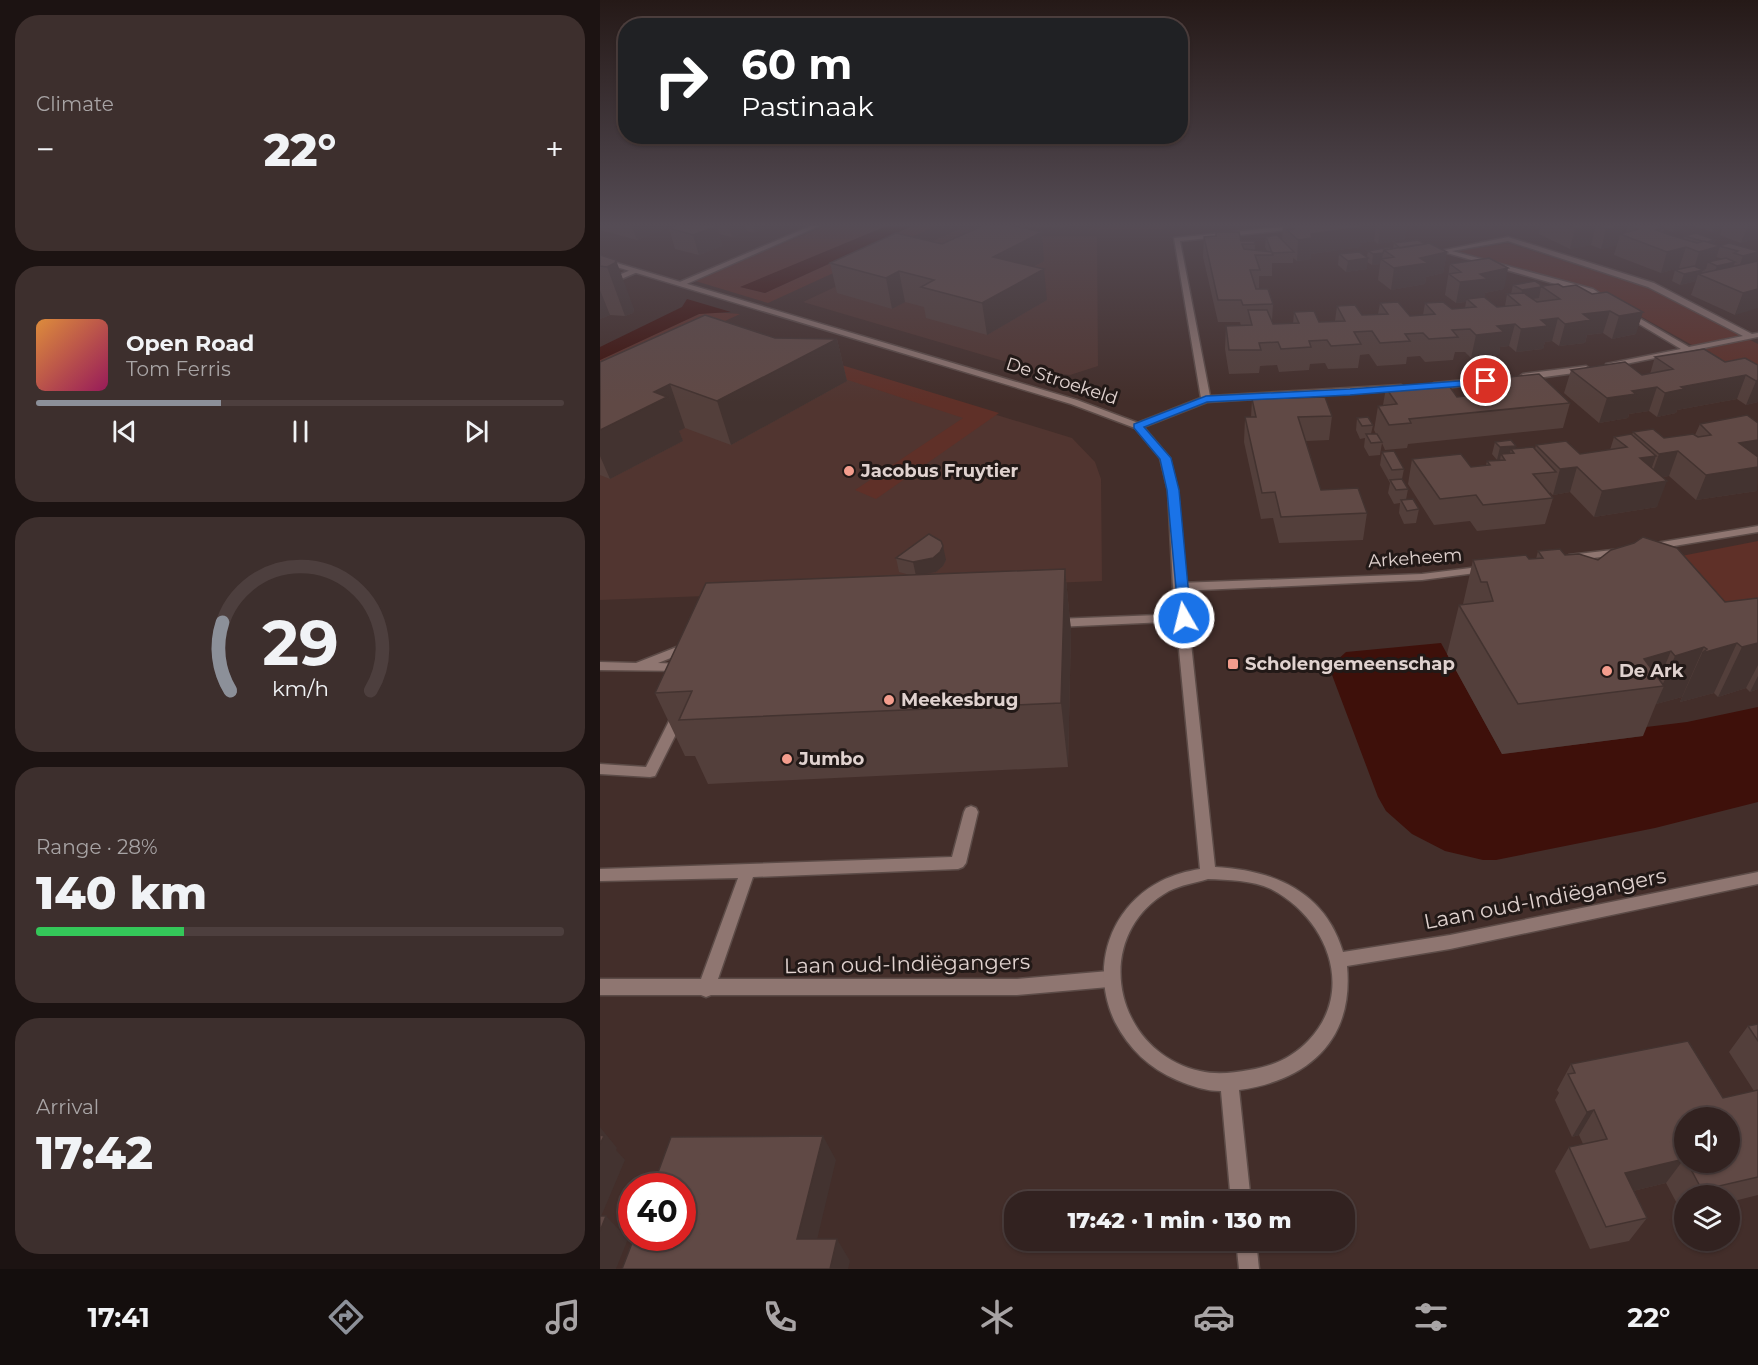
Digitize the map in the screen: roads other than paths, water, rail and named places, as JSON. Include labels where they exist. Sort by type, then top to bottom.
[{"type":"street","name":"De Stroekeld","points":[[680,284],[1074,402],[1138,426],[1166,458],[1173,490],[1179,587],[1184,618],[1208,873]]},
{"type":"street","points":[[1184,284],[1206,399]]},
{"type":"street","points":[[1565,284],[1590,291],[1689,350]]},
{"type":"street","points":[[1649,284],[1754,335]]},
{"type":"street","points":[[1418,387],[1600,368],[1754,335]]},
{"type":"street","points":[[1138,426],[1206,399],[1407,388]]},
{"type":"street","points":[[1553,560],[1758,529]]},
{"type":"street","name":"Arkeheem","points":[[1179,587],[1422,577],[1505,566]]},
{"type":"street","points":[[1043,624],[1184,618]]},
{"type":"street","points":[[639,666],[703,641]]},
{"type":"street","points":[[600,666],[702,668]]},
{"type":"street","points":[[600,770],[650,772],[687,699]]},
{"type":"street","points":[[600,875],[958,863],[971,812]]},
{"type":"street","points":[[706,989],[748,870]]},
{"type":"street","points":[[1208,873],[1242,875],[1276,885],[1304,904],[1326,929],[1339,960],[1340,995],[1329,1029],[1305,1057],[1270,1076],[1229,1083],[1192,1078],[1159,1062],[1133,1038],[1116,1010],[1109,979],[1113,947],[1127,919],[1149,896],[1177,881],[1208,873]]},
{"type":"street","name":"Laan oud-Indiëgangers","points":[[1339,960],[1450,942],[1758,878]]},
{"type":"street","name":"Laan oud-Indiëgangers","points":[[600,987],[706,989],[1017,987],[1109,979]]},
{"type":"street","points":[[1229,1083],[1240,1191]]},
{"type":"street","points":[[1247,1251],[1249,1269]]},
{"type":"place","name":"Jacobus Fruytier","points":[[849,471]]},
{"type":"place","name":"Scholengemeenschap","points":[[1233,664]]},
{"type":"place","name":"De Ark","points":[[1607,671]]},
{"type":"place","name":"Meekesbrug","points":[[889,700]]},
{"type":"place","name":"Jumbo","points":[[787,759]]}]
